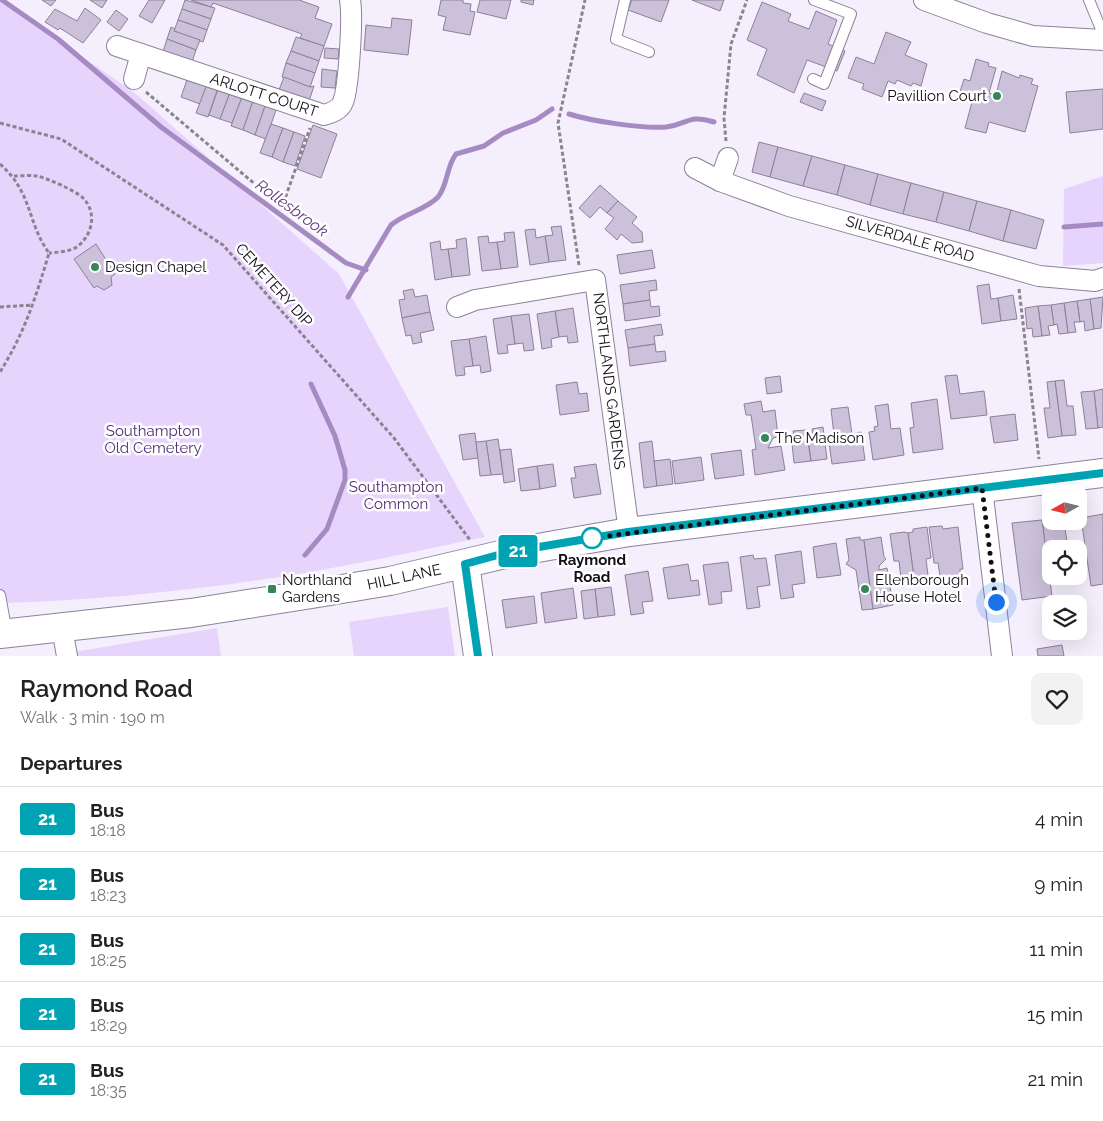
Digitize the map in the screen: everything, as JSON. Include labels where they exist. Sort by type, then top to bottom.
[{"type":"street","name":"ARLOTT COURT","points":[[117,46],[315,114],[330,113],[343,103],[348,69],[350,0]]},
{"type":"street","points":[[924,0],[988,23],[1033,36],[1103,40]]},
{"type":"street","points":[[134,79],[141,54]]},
{"type":"street","points":[[720,180],[728,158]]},
{"type":"street","name":"SILVERDALE ROAD","points":[[695,168],[720,180],[790,206],[1038,276],[1095,281],[1103,278]]},
{"type":"street","name":"NORTHLANDS GARDENS","points":[[457,307],[475,300],[596,280],[628,532]]},
{"type":"street","name":"HILL LANE","points":[[4,634],[190,613],[390,581],[467,551],[509,552],[628,532],[1103,473]]},
{"type":"street","points":[[982,488],[1002,656]]},
{"type":"street","points":[[467,551],[478,656]]},
{"type":"street","points":[[62,628],[67,656]]},
{"type":"lane","points":[[625,0],[616,39],[649,52]]},
{"type":"lane","points":[[1089,0],[1103,34]]},
{"type":"lane","points":[[813,79],[824,84],[851,14],[817,1]]},
{"type":"lane","points":[[0,595],[4,634]]},
{"type":"path","points":[[581,282],[558,123],[585,0]]},
{"type":"path","points":[[728,158],[724,118],[731,44],[747,0]]},
{"type":"path","points":[[134,79],[160,106],[282,207],[315,114]]},
{"type":"path","name":"CEMETERY DIP","points":[[0,123],[61,139],[223,245],[394,438],[467,551]]},
{"type":"path","points":[[0,164],[14,176],[30,208],[40,242],[48,253]]},
{"type":"path","points":[[14,176],[37,176],[63,187],[83,198],[92,217],[91,230],[78,246],[66,251],[48,253]]},
{"type":"path","points":[[0,372],[18,345],[33,305],[48,253]]},
{"type":"path","points":[[1016,269],[1042,480]]},
{"type":"path","points":[[0,307],[33,305]]},
{"type":"green space","name":"Southampton Old Cemetery","points":[[0,0],[135,93],[339,274],[485,537],[375,560],[233,584],[155,593],[39,602],[0,603]]},
{"type":"green space","points":[[1103,176],[1103,263],[1063,266],[1064,189]]},
{"type":"green space","points":[[448,607],[455,656],[354,656],[349,622]]},
{"type":"green space","points":[[217,628],[221,656],[74,656],[74,652]]},
{"type":"building","points":[[42,0],[56,0],[51,6]]},
{"type":"building","points":[[90,0],[107,0],[102,8]]},
{"type":"building","points":[[149,0],[165,0],[152,23],[139,16]]},
{"type":"building","points":[[185,0],[215,8],[211,19],[182,9]]},
{"type":"building","points":[[191,0],[299,0],[319,7],[315,18],[332,24],[324,46],[300,38],[302,34],[213,3],[211,7]]},
{"type":"building","points":[[441,0],[463,0],[463,3],[471,4],[470,11],[475,12],[470,35],[443,30],[446,17],[438,15]]},
{"type":"building","points":[[480,0],[511,0],[506,19],[477,12]]},
{"type":"building","points":[[521,0],[534,0],[533,5],[521,2]]},
{"type":"building","points":[[632,0],[669,0],[661,22],[628,10]]},
{"type":"building","points":[[692,0],[724,0],[720,11]]},
{"type":"building","points":[[762,2],[791,14],[788,21],[809,29],[816,11],[837,20],[828,44],[845,51],[837,71],[807,60],[794,93],[757,75],[767,49],[747,40]]},
{"type":"building","points":[[85,8],[101,20],[83,43],[60,28],[58,30],[45,22],[55,9],[77,21]]},
{"type":"building","points":[[182,9],[211,19],[207,30],[178,20]]},
{"type":"building","points":[[116,10],[128,19],[119,31],[107,22]]},
{"type":"building","points":[[392,18],[412,20],[408,55],[364,50],[366,25],[391,28]]},
{"type":"building","points":[[178,20],[207,30],[203,42],[174,31]]},
{"type":"building","points":[[171,27],[175,29],[174,31],[200,40],[196,50],[167,39]]},
{"type":"building","points":[[886,32],[911,42],[905,55],[927,64],[921,86],[913,83],[911,86],[897,80],[895,84],[888,81],[882,97],[862,89],[864,84],[848,78],[856,57],[874,64]]},
{"type":"building","points":[[296,37],[324,46],[319,61],[291,51]]},
{"type":"building","points":[[167,39],[196,50],[192,62],[163,52]]},
{"type":"building","points":[[325,48],[339,49],[338,59],[324,58]]},
{"type":"building","points":[[291,51],[319,61],[315,73],[286,63]]},
{"type":"building","name":"Pavillion Court","points":[[976,59],[989,63],[988,66],[996,68],[989,93],[996,95],[1002,71],[1019,78],[1020,75],[1033,79],[1031,84],[1038,86],[1025,132],[989,122],[986,133],[965,128],[972,102],[958,98],[964,79],[970,81]]},
{"type":"building","points":[[286,63],[315,73],[310,87],[282,77]]},
{"type":"building","points":[[322,69],[337,71],[335,88],[321,87]]},
{"type":"building","points":[[188,77],[207,84],[200,104],[181,97]]},
{"type":"building","points":[[284,77],[310,87],[314,86],[309,101],[279,90]]},
{"type":"building","points":[[207,84],[218,88],[208,117],[196,113]]},
{"type":"building","points":[[219,86],[231,90],[220,119],[209,115]]},
{"type":"building","points":[[1103,89],[1103,129],[1070,133],[1066,92]]},
{"type":"building","points":[[231,90],[243,95],[232,123],[220,119]]},
{"type":"building","points":[[804,93],[826,101],[822,111],[800,102]]},
{"type":"building","points":[[242,97],[253,101],[243,130],[231,126]]},
{"type":"building","points":[[253,101],[265,106],[255,135],[243,130]]},
{"type":"building","points":[[265,106],[276,110],[266,139],[255,135]]},
{"type":"building","points":[[271,124],[283,128],[272,157],[260,153]]},
{"type":"building","points":[[313,125],[337,134],[321,178],[297,169]]},
{"type":"building","points":[[283,128],[294,132],[283,162],[272,157]]},
{"type":"building","points":[[294,132],[305,136],[295,166],[283,162]]},
{"type":"building","points":[[759,142],[778,147],[770,177],[752,172]]},
{"type":"building","points":[[778,147],[812,156],[803,186],[770,177]]},
{"type":"building","points":[[812,156],[845,165],[837,195],[803,186]]},
{"type":"building","points":[[845,165],[878,174],[870,205],[837,195]]},
{"type":"building","points":[[878,174],[911,183],[903,214],[870,205]]},
{"type":"building","points":[[911,183],[944,192],[936,222],[903,214]]},
{"type":"building","points":[[600,185],[618,201],[607,213],[600,207],[590,218],[579,208]]},
{"type":"building","points":[[944,192],[977,201],[969,231],[936,222]]},
{"type":"building","points":[[618,201],[637,217],[632,223],[642,232],[643,242],[632,243],[621,234],[617,240],[605,229],[614,218],[607,213]]},
{"type":"building","points":[[977,201],[1011,210],[1003,241],[969,231]]},
{"type":"building","points":[[1011,210],[1044,220],[1036,249],[1003,241]]},
{"type":"building","points":[[561,226],[566,260],[549,262],[545,236],[553,235],[551,227]]},
{"type":"building","points":[[535,229],[536,238],[545,236],[549,262],[530,265],[525,230]]},
{"type":"building","points":[[514,232],[518,267],[501,269],[497,242],[505,241],[504,233]]},
{"type":"building","points":[[488,236],[489,243],[497,242],[501,269],[482,271],[478,237]]},
{"type":"building","points":[[466,238],[470,275],[452,277],[448,249],[457,248],[456,240]]},
{"type":"building","points":[[440,241],[441,250],[448,249],[452,277],[435,280],[430,243]]},
{"type":"building","name":"Design Chapel","points":[[96,244],[115,274],[111,277],[112,285],[104,290],[97,286],[94,288],[74,259]]},
{"type":"building","points":[[652,250],[655,268],[620,274],[617,255]]},
{"type":"building","points":[[656,280],[657,290],[649,291],[650,300],[623,304],[620,285]]},
{"type":"building","points":[[989,284],[991,299],[998,298],[1001,321],[982,324],[977,286]]},
{"type":"building","points":[[413,289],[415,297],[427,295],[430,312],[402,318],[399,300],[405,299],[403,291]]},
{"type":"building","points":[[1013,295],[1017,319],[1001,321],[998,298]]},
{"type":"building","points":[[1103,297],[1101,328],[1094,329],[1090,299]]},
{"type":"building","points":[[1090,299],[1094,329],[1085,331],[1084,321],[1080,322],[1077,301]]},
{"type":"building","points":[[650,300],[651,307],[659,306],[660,316],[625,321],[623,304]]},
{"type":"building","points":[[1077,301],[1080,322],[1074,322],[1076,332],[1068,333],[1064,303]]},
{"type":"building","points":[[1064,303],[1068,333],[1059,334],[1057,324],[1054,325],[1051,305]]},
{"type":"building","points":[[1051,305],[1054,325],[1048,326],[1050,335],[1042,336],[1038,306]]},
{"type":"building","points":[[1038,306],[1042,336],[1033,337],[1032,328],[1027,329],[1025,308]]},
{"type":"building","points":[[573,308],[578,342],[568,343],[567,336],[559,337],[555,311]]},
{"type":"building","points":[[555,311],[559,337],[551,339],[552,347],[542,349],[537,314]]},
{"type":"building","points":[[430,312],[434,330],[420,333],[422,342],[413,344],[411,335],[406,336],[402,318]]},
{"type":"building","points":[[529,314],[534,350],[524,351],[523,343],[515,344],[511,316]]},
{"type":"building","points":[[511,316],[515,344],[507,345],[508,353],[498,354],[493,319]]},
{"type":"building","points":[[661,324],[663,335],[654,336],[655,344],[628,348],[625,330]]},
{"type":"building","points":[[486,336],[491,371],[481,373],[480,365],[473,366],[469,339]]},
{"type":"building","points":[[469,339],[473,366],[464,367],[465,375],[456,376],[451,341]]},
{"type":"building","points":[[655,344],[656,352],[665,351],[666,361],[630,366],[628,348]]},
{"type":"building","points":[[957,375],[960,394],[984,391],[987,415],[951,419],[945,376]]},
{"type":"building","points":[[780,376],[782,392],[767,394],[765,378]]},
{"type":"building","points":[[1064,380],[1067,406],[1073,406],[1076,435],[1062,436],[1055,381]]},
{"type":"building","points":[[1055,381],[1062,436],[1048,438],[1044,408],[1050,408],[1047,382]]},
{"type":"building","points":[[577,382],[579,394],[587,393],[589,411],[560,415],[556,385]]},
{"type":"building","points":[[1103,389],[1103,427],[1098,428],[1094,391]]},
{"type":"building","points":[[1094,391],[1098,428],[1086,429],[1081,392]]},
{"type":"building","points":[[937,399],[943,449],[913,453],[910,428],[914,427],[911,403]]},
{"type":"building","name":"The Madison","points":[[761,401],[763,412],[775,410],[778,437],[773,438],[768,448],[781,446],[785,470],[755,475],[752,450],[756,449],[751,415],[746,415],[744,404]]},
{"type":"building","points":[[888,404],[891,429],[900,428],[904,455],[873,460],[869,432],[875,431],[874,427],[878,426],[875,406]]},
{"type":"building","points":[[848,407],[852,434],[861,432],[865,460],[832,464],[828,436],[834,435],[831,409]]},
{"type":"building","points":[[1015,414],[1018,440],[994,443],[990,417]]},
{"type":"building","points":[[823,427],[827,459],[811,461],[808,437],[813,436],[812,429]]},
{"type":"building","points":[[806,430],[811,461],[794,463],[791,434],[794,434],[793,431]]},
{"type":"building","points":[[475,433],[478,458],[463,460],[459,435]]},
{"type":"building","points":[[498,439],[503,474],[491,475],[486,441]]},
{"type":"building","points":[[486,441],[491,475],[480,476],[476,442]]},
{"type":"building","points":[[652,441],[657,486],[644,488],[639,443]]},
{"type":"building","points":[[511,449],[515,481],[504,483],[500,450]]},
{"type":"building","points":[[741,450],[744,475],[715,479],[711,454]]},
{"type":"building","points":[[701,457],[704,480],[675,484],[672,461]]},
{"type":"building","points":[[670,459],[673,484],[657,486],[654,461]]},
{"type":"building","points":[[553,464],[556,486],[540,489],[537,466]]},
{"type":"building","points":[[596,464],[601,494],[574,498],[571,478],[576,478],[574,467]]},
{"type":"building","points":[[537,466],[540,489],[521,491],[518,469]]},
{"type":"building","points":[[1103,514],[1103,584],[1091,586],[1087,559],[1087,540],[1084,540],[1083,530],[1088,530],[1088,517]]},
{"type":"building","points":[[1042,520],[1045,540],[1042,540],[1042,585],[1051,585],[1052,595],[1042,595],[1042,597],[1022,600],[1012,523]]},
{"type":"building","points":[[942,526],[943,529],[958,527],[963,569],[960,569],[961,581],[941,583],[938,563],[934,563],[929,527]]},
{"type":"building","points":[[927,527],[931,558],[926,559],[929,583],[915,585],[908,533],[913,532],[913,529]]},
{"type":"building","points":[[1043,530],[1065,530],[1067,540],[1044,540]]},
{"type":"building","points":[[908,533],[915,585],[902,587],[899,561],[894,561],[890,534]]},
{"type":"building","name":"Ellenborough House Hotel","points":[[860,537],[860,540],[864,540],[873,609],[862,610],[856,570],[846,564],[849,560],[846,539]]},
{"type":"building","points":[[881,537],[884,557],[886,559],[879,566],[879,570],[887,568],[893,605],[873,609],[864,540]]},
{"type":"building","points":[[836,543],[841,575],[817,578],[813,547]]},
{"type":"building","points":[[801,551],[805,583],[792,585],[794,597],[781,599],[775,555]]},
{"type":"building","points":[[753,555],[754,559],[766,558],[770,585],[757,587],[760,607],[747,609],[740,557]]},
{"type":"building","points":[[728,562],[732,591],[721,592],[722,603],[709,605],[703,565]]},
{"type":"building","points":[[688,564],[691,581],[698,580],[700,595],[668,599],[663,568]]},
{"type":"building","points":[[648,571],[653,601],[642,602],[644,613],[631,615],[625,575]]},
{"type":"building","points":[[611,587],[615,615],[598,617],[595,589]]},
{"type":"building","points":[[573,588],[577,618],[545,623],[541,593]]},
{"type":"building","points":[[595,589],[598,617],[584,619],[581,591]]},
{"type":"building","points":[[534,596],[537,623],[506,628],[502,600]]},
{"type":"building","points":[[1062,645],[1064,656],[1038,656],[1037,649]]},
{"type":"waterway","name":"Rollesbrook","points":[[2,0],[58,39],[161,127],[346,263],[366,270]]},
{"type":"waterway","name":"Rollesbrook","points":[[348,297],[391,225],[428,205],[438,197],[444,187],[450,165],[456,154],[484,146],[503,133],[536,120],[552,109]]},
{"type":"waterway","name":"Rollesbrook","points":[[569,114],[603,122],[644,127],[674,126],[693,119],[714,122]]},
{"type":"waterway","name":"Rollesbrook","points":[[1064,227],[1103,224]]},
{"type":"waterway","points":[[305,555],[327,529],[345,480],[345,470],[335,436],[311,384]]},
{"type":"bus line","name":"21","points":[[478,656],[465,564],[509,552],[628,532],[1103,473]]},
{"type":"place","name":"Pavillion Court","points":[[997,96]]},
{"type":"place","name":"Design Chapel","points":[[95,267]]},
{"type":"place","name":"The Madison","points":[[765,438]]},
{"type":"place","name":"Raymond Road","points":[[592,538]]},
{"type":"place","name":"Northland Gardens","points":[[272,589]]},
{"type":"place","name":"Ellenborough House Hotel","points":[[865,589]]},
{"type":"route","points":[[592,538],[982,488],[996,602]]},
{"type":"park label","name":"Southampton Common","points":[[396,496]]}]
